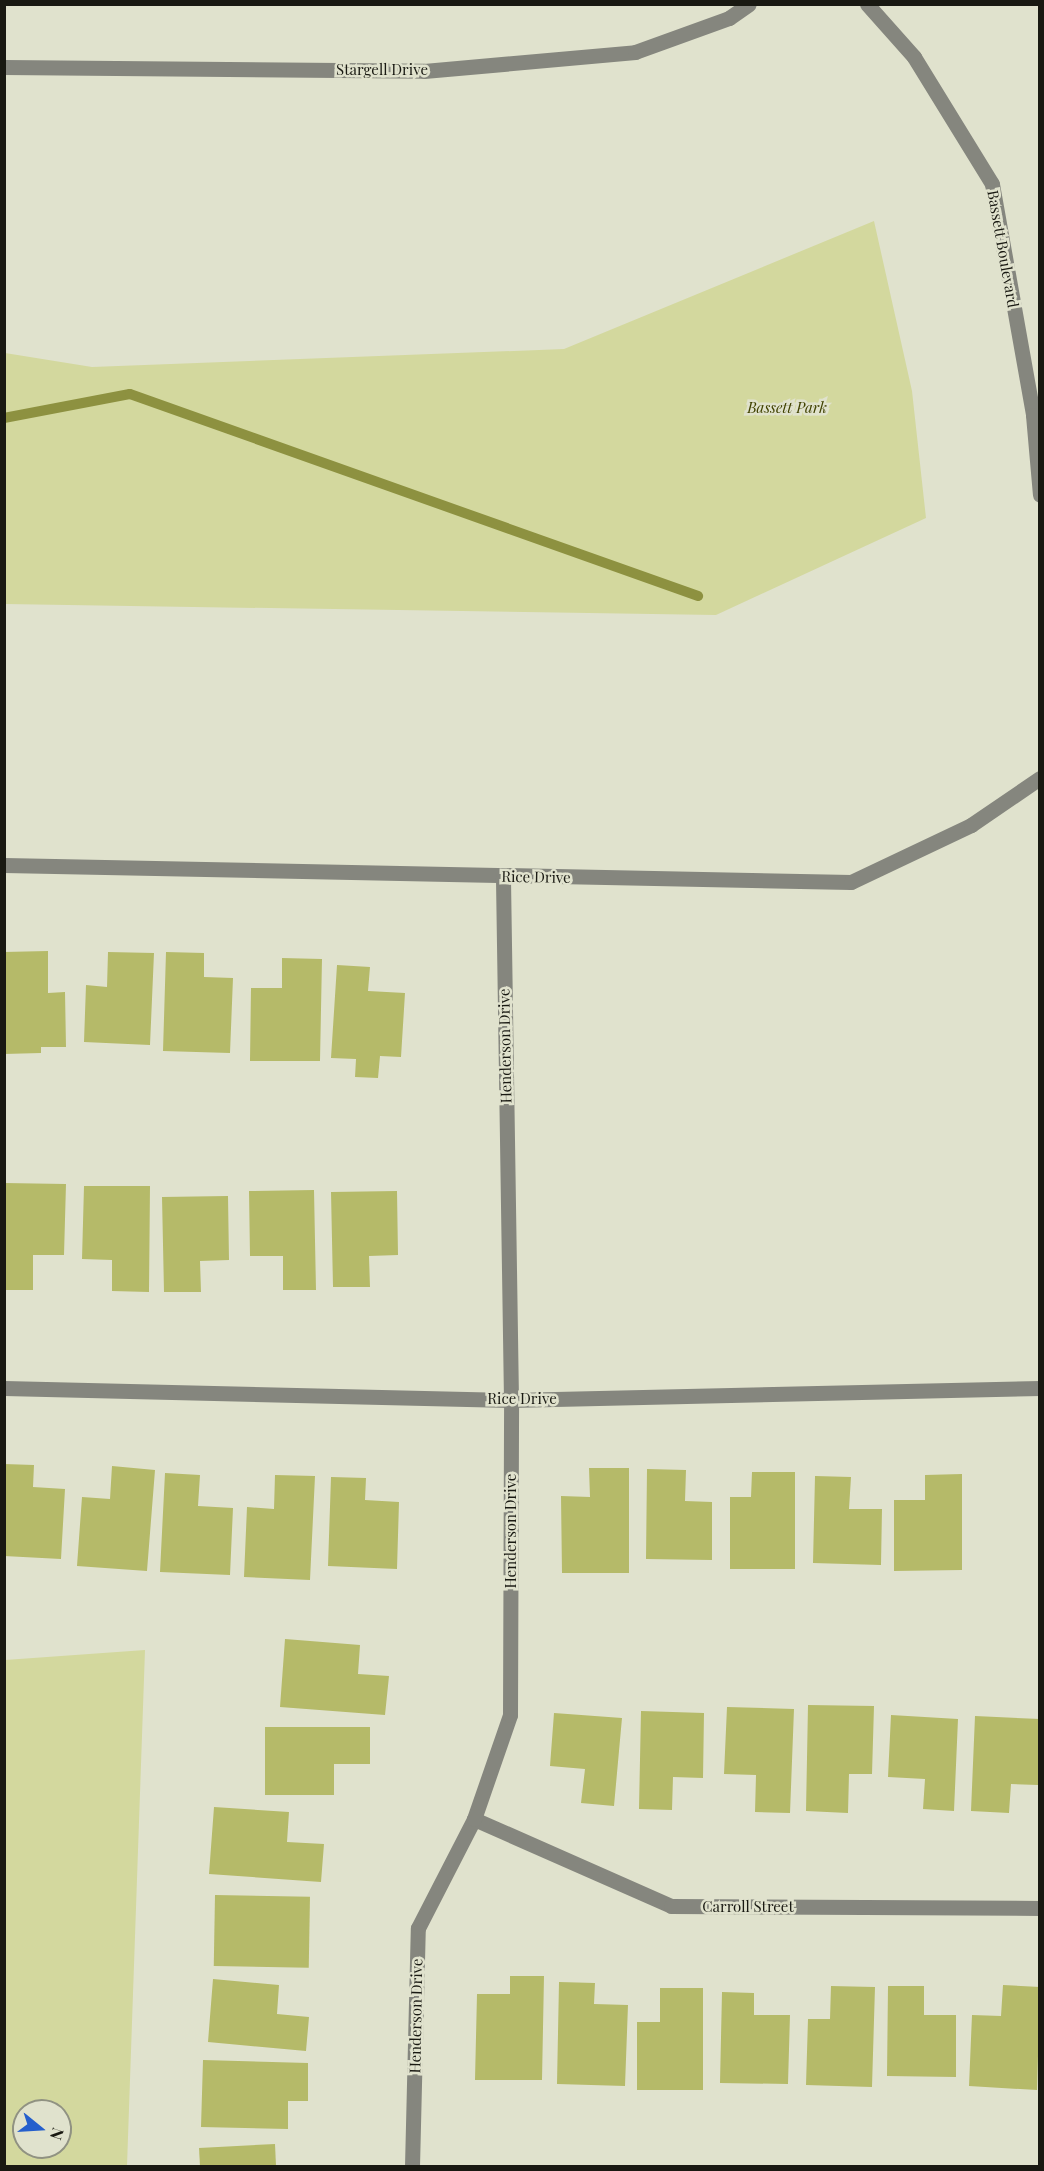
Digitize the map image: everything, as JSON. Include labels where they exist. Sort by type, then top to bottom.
[{"type":"street","name":"Stargell Drive","points":[[4,67],[424,71],[635,52],[729,18],[749,4]]},
{"type":"street","name":"Bassett Boulevard","points":[[867,4],[914,57],[992,184],[1033,415],[1040,495]]},
{"type":"street","name":"Rice Drive","points":[[4,865],[503,877],[851,882],[971,825],[1040,778]]},
{"type":"street","name":"Henderson Drive","points":[[412,2166],[418,1928],[474,1819],[510,1715],[511,1400],[503,877]]},
{"type":"street","name":"Rice Drive","points":[[4,1388],[511,1400],[1040,1388]]},
{"type":"street","name":"Carroll Street","points":[[474,1819],[671,1906],[1040,1908]]},
{"type":"green space","name":"Bassett Park","points":[[874,221],[912,391],[926,518],[716,615],[5,604],[5,353],[92,367],[564,349]]},
{"type":"green space","points":[[145,1650],[127,2166],[5,2166],[5,1660]]},
{"type":"building","points":[[48,951],[48,993],[65,992],[66,1047],[41,1047],[41,1053],[4,1054],[4,952]]},
{"type":"building","points":[[108,952],[154,953],[150,1045],[84,1042],[86,985],[107,987]]},
{"type":"building","points":[[166,952],[204,953],[204,977],[233,978],[230,1053],[163,1051]]},
{"type":"building","points":[[282,958],[322,959],[320,1061],[250,1061],[251,988],[282,988]]},
{"type":"building","points":[[337,965],[370,967],[368,991],[405,993],[401,1057],[380,1056],[378,1078],[355,1077],[356,1059],[331,1058]]},
{"type":"building","points":[[4,1183],[66,1184],[64,1255],[33,1255],[33,1290],[4,1290]]},
{"type":"building","points":[[84,1186],[150,1186],[149,1292],[112,1291],[112,1260],[82,1259]]},
{"type":"building","points":[[314,1190],[316,1290],[283,1290],[283,1256],[250,1256],[249,1191]]},
{"type":"building","points":[[397,1191],[398,1255],[369,1256],[370,1287],[333,1287],[331,1192]]},
{"type":"building","points":[[228,1196],[229,1260],[200,1261],[201,1292],[164,1292],[162,1197]]},
{"type":"building","points":[[4,1464],[34,1465],[33,1487],[65,1489],[61,1559],[4,1556]]},
{"type":"building","points":[[112,1466],[155,1470],[147,1571],[77,1566],[82,1497],[110,1499]]},
{"type":"building","points":[[589,1468],[629,1468],[629,1573],[562,1573],[561,1496],[590,1497]]},
{"type":"building","points":[[647,1469],[686,1470],[685,1501],[712,1502],[712,1560],[646,1559]]},
{"type":"building","points":[[752,1472],[795,1472],[795,1569],[730,1569],[730,1497],[751,1497]]},
{"type":"building","points":[[165,1473],[200,1475],[198,1506],[233,1508],[230,1575],[160,1572]]},
{"type":"building","points":[[962,1474],[962,1570],[894,1571],[894,1500],[925,1500],[925,1475]]},
{"type":"building","points":[[275,1475],[315,1476],[310,1580],[244,1577],[247,1507],[274,1509]]},
{"type":"building","points":[[815,1476],[851,1477],[849,1509],[882,1509],[881,1565],[813,1563]]},
{"type":"building","points":[[331,1477],[366,1478],[365,1500],[399,1502],[397,1569],[328,1566]]},
{"type":"building","points":[[285,1639],[360,1645],[358,1674],[389,1676],[385,1715],[280,1707]]},
{"type":"building","points":[[808,1705],[874,1706],[872,1774],[849,1774],[848,1813],[806,1811]]},
{"type":"building","points":[[727,1707],[794,1709],[790,1813],[755,1812],[756,1775],[724,1774]]},
{"type":"building","points":[[641,1711],[704,1713],[703,1778],[673,1777],[672,1810],[639,1809]]},
{"type":"building","points":[[554,1713],[622,1718],[614,1806],[581,1803],[585,1769],[550,1766]]},
{"type":"building","points":[[891,1715],[958,1719],[954,1811],[923,1809],[925,1779],[888,1777]]},
{"type":"building","points":[[975,1716],[1040,1719],[1038,1785],[1011,1784],[1009,1813],[971,1811]]},
{"type":"building","points":[[265,1727],[370,1727],[370,1764],[334,1764],[334,1795],[265,1795]]},
{"type":"building","points":[[214,1807],[289,1812],[287,1842],[324,1844],[321,1882],[209,1874]]},
{"type":"building","points":[[215,1895],[310,1897],[309,1968],[214,1966]]},
{"type":"building","points":[[510,1976],[544,1976],[542,2080],[475,2080],[477,1994],[510,1994]]},
{"type":"building","points":[[213,1979],[279,1985],[277,2014],[309,2017],[306,2051],[208,2042]]},
{"type":"building","points":[[559,1982],[595,1983],[594,2004],[628,2005],[625,2086],[557,2084]]},
{"type":"building","points":[[1003,1985],[1040,1987],[1037,2090],[969,2086],[972,2015],[1001,2016]]},
{"type":"building","points":[[831,1986],[875,1987],[872,2087],[806,2085],[808,2019],[830,2019]]},
{"type":"building","points":[[888,1986],[924,1986],[924,2015],[956,2015],[956,2077],[887,2076]]},
{"type":"building","points":[[660,1988],[703,1988],[703,2090],[637,2090],[637,2022],[660,2022]]},
{"type":"building","points":[[722,1992],[754,1993],[754,2015],[790,2015],[788,2084],[720,2083]]},
{"type":"building","points":[[203,2060],[308,2063],[308,2101],[288,2101],[288,2129],[201,2127]]},
{"type":"building","points":[[275,2144],[276,2166],[200,2166],[199,2148]]},
{"type":"waterway","points":[[4,418],[130,394],[698,596]]}]
